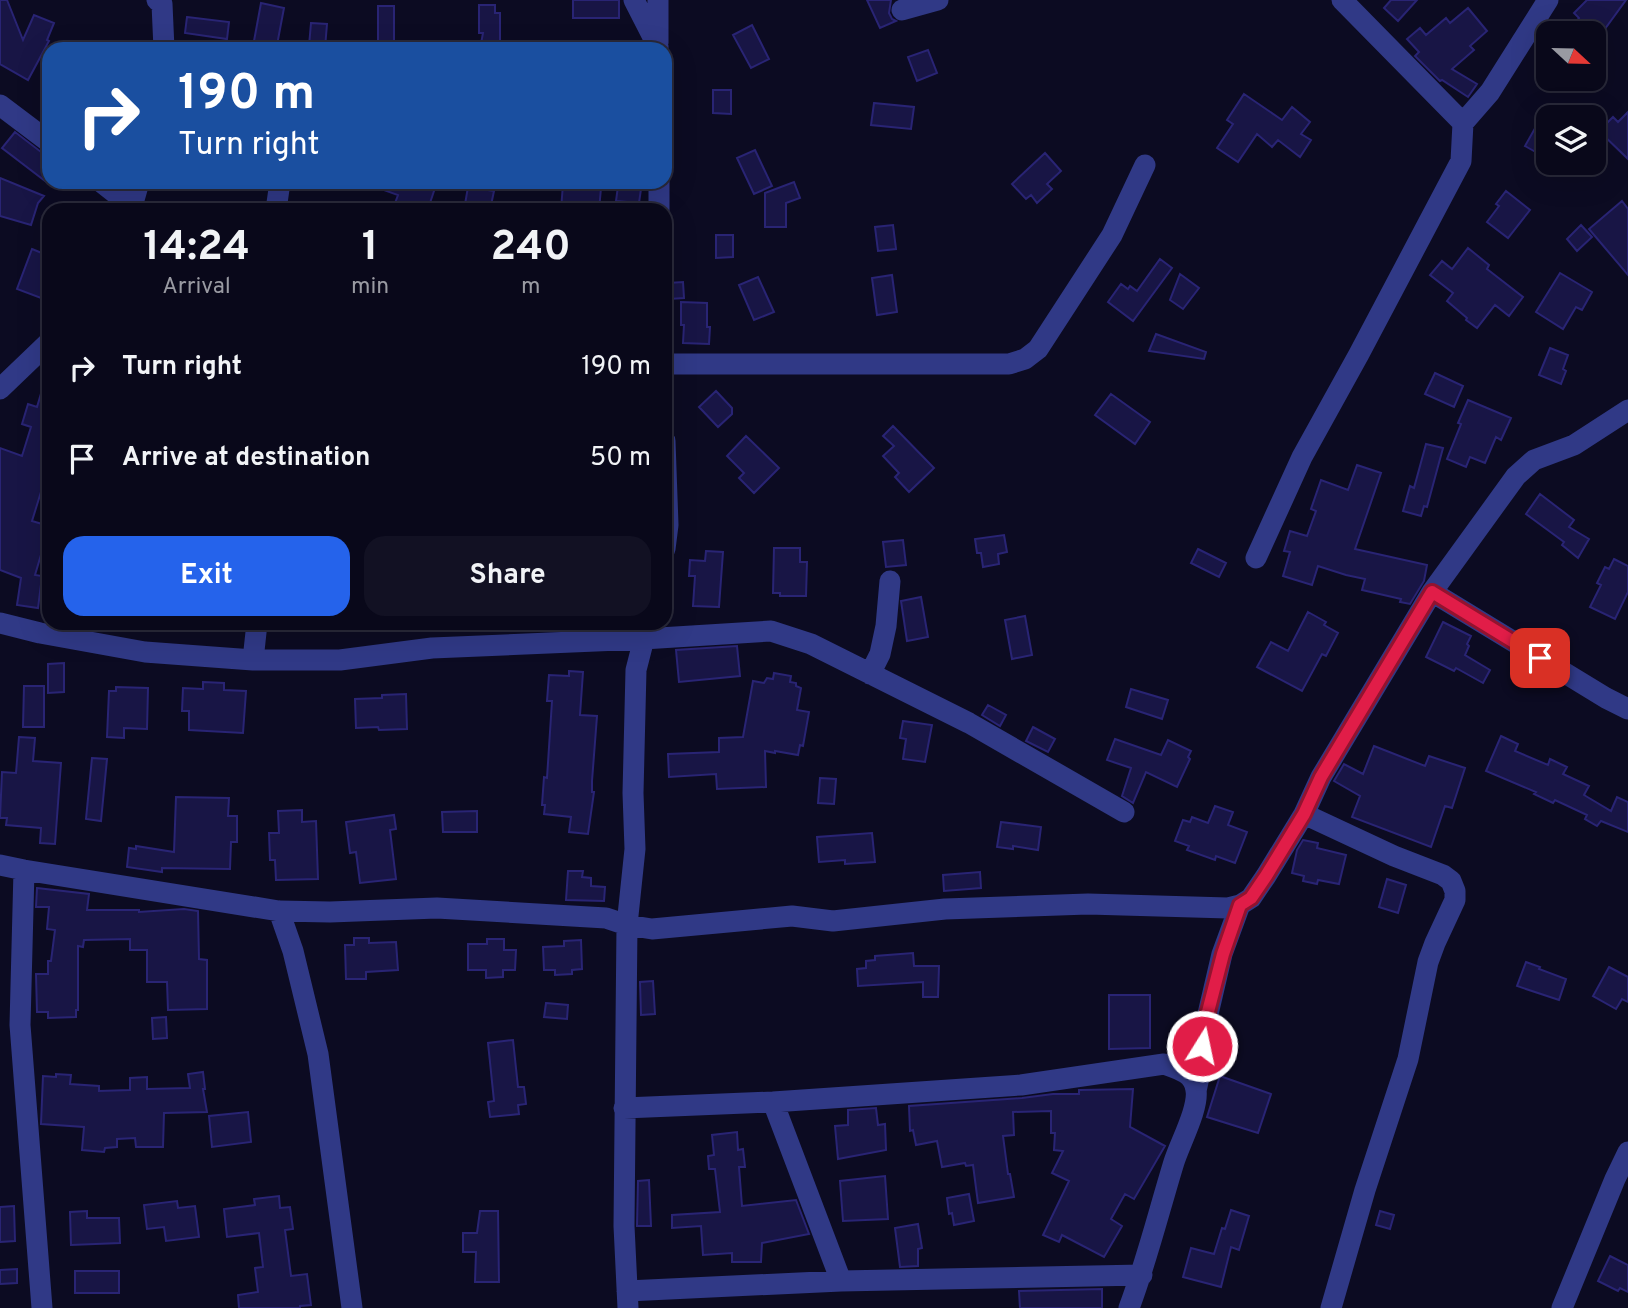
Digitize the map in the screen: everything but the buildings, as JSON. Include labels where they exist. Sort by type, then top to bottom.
[{"type":"street","points":[[157,0],[162,4],[164,42]]},
{"type":"street","points":[[634,0],[656,42]]},
{"type":"street","points":[[658,0],[659,42]]},
{"type":"street","points":[[902,10],[938,0]]},
{"type":"street","points":[[1342,0],[1464,123]]},
{"type":"street","points":[[1256,558],[1302,457],[1461,161],[1464,123],[1490,92],[1548,0]]},
{"type":"street","points":[[0,105],[42,137]]},
{"type":"street","points":[[672,364],[1009,364],[1025,359],[1038,349],[1112,235],[1145,165]]},
{"type":"street","points":[[110,189],[127,203]]},
{"type":"street","points":[[0,389],[42,349]]},
{"type":"street","points":[[0,865],[279,911],[437,908],[606,918],[652,929],[792,916],[833,921],[946,909],[1075,905],[1228,908],[1240,905],[1251,898],[1266,876],[1304,814],[1321,777],[1432,592],[1517,477],[1534,460],[1574,445],[1628,410]]},
{"type":"street","points":[[870,674],[880,654],[886,626],[890,581]]},
{"type":"street","points":[[1432,592],[1628,709]]},
{"type":"street","points":[[0,623],[145,652],[253,660],[340,660],[432,648],[645,631],[771,631],[811,644],[970,723],[1124,812]]},
{"type":"street","points":[[253,660],[256,630]]},
{"type":"street","points":[[645,631],[636,670],[633,793],[635,849],[627,925],[624,1226],[628,1299],[841,1282],[1142,1275]]},
{"type":"street","points":[[1304,814],[1394,856],[1443,874],[1451,881],[1455,891],[1455,901],[1428,962],[1408,1059],[1365,1190],[1331,1308]]},
{"type":"street","points":[[24,870],[20,1024],[42,1308]]},
{"type":"street","points":[[1129,1308],[1142,1275],[1175,1159],[1193,1111],[1203,1059],[1203,1031],[1223,954],[1240,905]]},
{"type":"street","points":[[279,911],[293,951],[318,1054],[352,1308]]},
{"type":"street","points":[[624,1108],[774,1102],[1021,1085],[1164,1064],[1181,1069],[1192,1078],[1196,1091]]},
{"type":"street","points":[[774,1102],[841,1282]]},
{"type":"street","points":[[1562,1308],[1628,1152]]},
{"type":"route","points":[[1202,1046],[1203,1031],[1223,954],[1240,905],[1251,898],[1266,876],[1304,814],[1321,777],[1432,592],[1540,658]]}]
